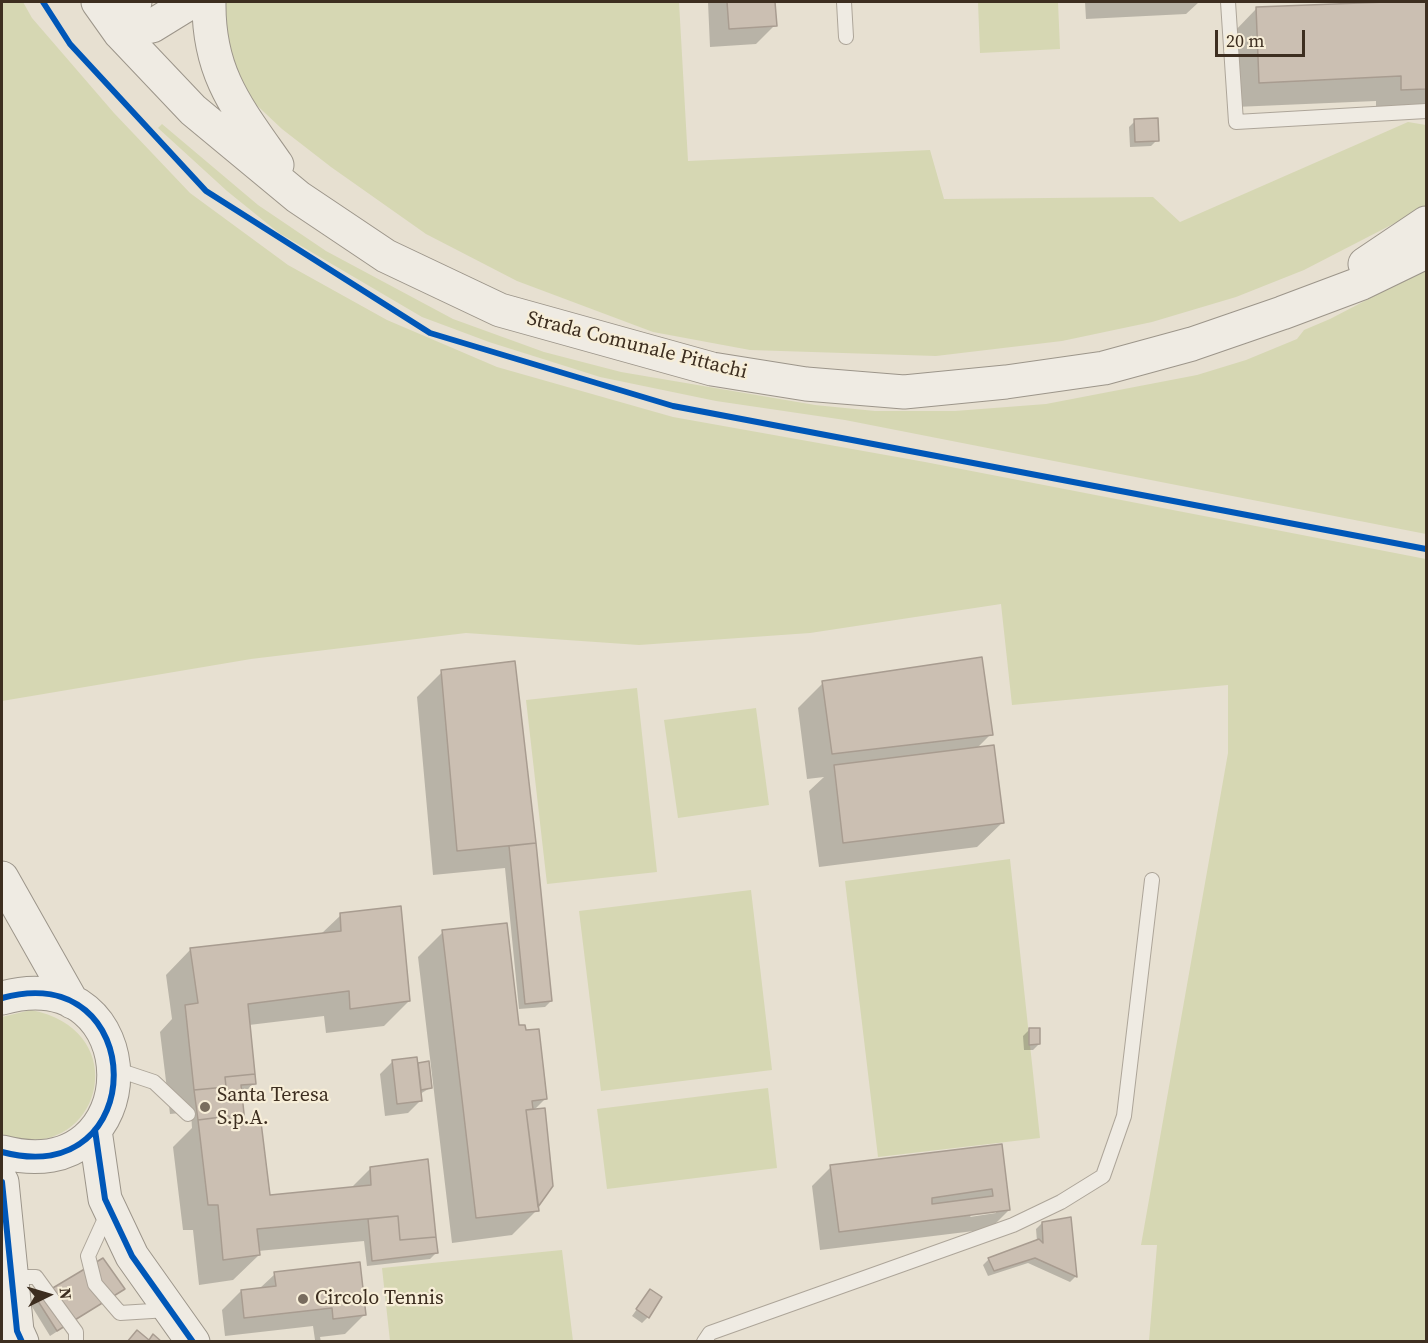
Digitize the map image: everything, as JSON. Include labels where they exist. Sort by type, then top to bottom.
[{"type":"street","name":"Strada Comunale Pittachi","points":[[98,2],[120,33],[193,110],[298,197],[386,256],[500,310],[712,369],[806,384],[904,392],[1006,382],[1104,368],[1192,344],[1311,300]]},
{"type":"street","points":[[120,33],[135,2]]},
{"type":"street","points":[[120,33],[152,26],[191,2]]},
{"type":"street","points":[[209,2],[214,55],[228,93],[298,197]]},
{"type":"street","points":[[1311,300],[1426,223]]},
{"type":"street","points":[[1311,300],[1362,283],[1426,252]]},
{"type":"street","points":[[2,878],[72,1002]]},
{"type":"street","points":[[2,998],[22,992],[48,993],[72,1002],[89,1014],[102,1030],[111,1048],[115,1069],[114,1091],[107,1112],[95,1130],[75,1147],[50,1156],[24,1158],[2,1152]]},
{"type":"street","points":[[95,1130],[105,1199],[132,1256],[193,1341]]},
{"type":"street","points":[[2,1182],[17,1331],[22,1341]]},
{"type":"lane","points":[[844,2],[846,38]]},
{"type":"lane","points":[[1228,2],[1236,122],[1426,111]]},
{"type":"lane","points":[[704,1341],[710,1334],[1013,1225],[1061,1202],[1103,1176],[1124,1116],[1152,879]]},
{"type":"lane","points":[[115,1069],[154,1082],[188,1114]]},
{"type":"lane","points":[[110,1209],[88,1256],[95,1284],[120,1313],[170,1310]]},
{"type":"lane","points":[[12,1277],[36,1277],[76,1332],[76,1341]]},
{"type":"green space","points":[[2,2],[23,2],[32,18],[114,113],[190,193],[288,265],[387,320],[497,367],[673,417],[925,462],[1426,559],[1426,1341],[1149,1341],[1157,1245],[1141,1245],[1228,753],[1228,685],[1012,705],[1001,604],[810,633],[639,645],[466,633],[251,659],[2,701]]},
{"type":"green space","points":[[222,2],[679,2],[688,161],[930,150],[944,199],[1153,197],[1180,222],[1408,122],[1426,125],[1426,207],[1304,270],[1236,297],[1152,322],[1062,341],[936,356],[750,350],[653,332],[517,281],[426,234],[331,167],[282,129],[248,97],[227,67]]},
{"type":"green space","points":[[978,2],[1058,2],[1060,49],[980,53]]},
{"type":"green space","points":[[162,124],[258,205],[326,251],[453,319],[544,352],[621,372],[815,405],[875,411],[955,411],[1046,404],[1197,375],[1246,360],[1297,339],[1304,330],[1426,269],[1426,534],[845,420],[716,401],[600,377],[489,342],[422,317],[279,233],[227,191],[158,128]]},
{"type":"green space","points":[[637,688],[657,872],[547,884],[526,700]]},
{"type":"green space","points":[[756,708],[769,805],[678,818],[664,720]]},
{"type":"green space","points":[[1010,859],[1040,1138],[878,1157],[845,881]]},
{"type":"green space","points":[[751,890],[772,1070],[601,1091],[579,911]]},
{"type":"green space","points":[[31,1010],[65,1023],[86,1043],[95,1068],[93,1093],[82,1116],[62,1133],[35,1140],[2,1134],[2,1017]]},
{"type":"green space","points":[[768,1088],[777,1168],[607,1189],[597,1109]]},
{"type":"green space","points":[[562,1250],[573,1341],[390,1341],[382,1268]]},
{"type":"building","points":[[727,2],[775,2],[777,26],[729,29]]},
{"type":"building","points":[[1426,2],[1426,89],[1401,90],[1401,76],[1259,83],[1256,7]]},
{"type":"building","points":[[1158,118],[1159,141],[1135,142],[1134,119]]},
{"type":"building","points":[[982,657],[993,735],[832,754],[822,681]]},
{"type":"building","points":[[515,661],[536,843],[457,851],[441,670]]},
{"type":"building","points":[[994,745],[1004,823],[843,843],[834,765]]},
{"type":"building","points":[[536,843],[552,1001],[525,1004],[509,846]]},
{"type":"building","points":[[401,906],[410,1001],[350,1009],[349,991],[248,1004],[255,1074],[225,1077],[226,1087],[194,1090],[185,1005],[198,1003],[190,948],[341,931],[340,913]]},
{"type":"building","points":[[507,923],[519,1025],[525,1025],[526,1030],[539,1029],[547,1099],[532,1101],[533,1109],[526,1110],[539,1211],[476,1218],[442,930]]},
{"type":"building","points":[[1029,1028],[1040,1028],[1040,1044],[1029,1045]]},
{"type":"building","points":[[417,1057],[422,1101],[397,1104],[392,1060]]},
{"type":"building","points":[[429,1061],[432,1088],[421,1090],[418,1063]]},
{"type":"building","points":[[255,1074],[256,1084],[241,1085],[245,1123],[231,1125],[229,1116],[198,1120],[194,1090],[226,1087],[225,1077]]},
{"type":"building","points":[[545,1108],[553,1186],[538,1207],[526,1110]]},
{"type":"building","points":[[229,1116],[231,1125],[261,1122],[270,1195],[371,1185],[370,1167],[428,1159],[436,1237],[400,1240],[398,1216],[257,1229],[260,1255],[223,1260],[218,1205],[208,1205],[198,1120]]},
{"type":"building","points":[[1002,1144],[1010,1210],[839,1232],[830,1165]],"holes":[[[992,1189],[993,1196],[932,1204],[932,1198]]]},
{"type":"building","points":[[398,1216],[400,1240],[436,1237],[438,1253],[372,1261],[368,1219]]},
{"type":"building","points":[[1071,1217],[1077,1277],[1035,1258],[994,1271],[988,1258],[1039,1239],[1043,1243],[1042,1222]]},
{"type":"building","points":[[103,1258],[125,1289],[57,1331],[36,1298]]},
{"type":"building","name":"Circolo Tennis","points":[[360,1262],[366,1315],[333,1319],[332,1308],[244,1318],[241,1290],[276,1286],[274,1272]]},
{"type":"building","points":[[650,1289],[662,1297],[649,1318],[636,1309]]},
{"type":"building","points":[[137,1330],[149,1340],[153,1334],[162,1342],[127,1342]]},
{"type":"cycle path","points":[[43,2],[70,44],[206,191],[430,333],[673,406],[1426,549]]},
{"type":"cycle path","points":[[2,998],[51,994],[86,1010],[107,1039],[114,1075],[107,1110],[86,1139],[51,1155],[2,1152]]},
{"type":"cycle path","points":[[95,1130],[105,1199],[132,1256],[193,1342]]},
{"type":"cycle path","points":[[2,1182],[17,1331],[22,1342]]},
{"type":"place","name":"Santa Teresa S.p.A.","points":[[205,1107]]},
{"type":"place","name":"Circolo Tennis","points":[[303,1299]]}]
